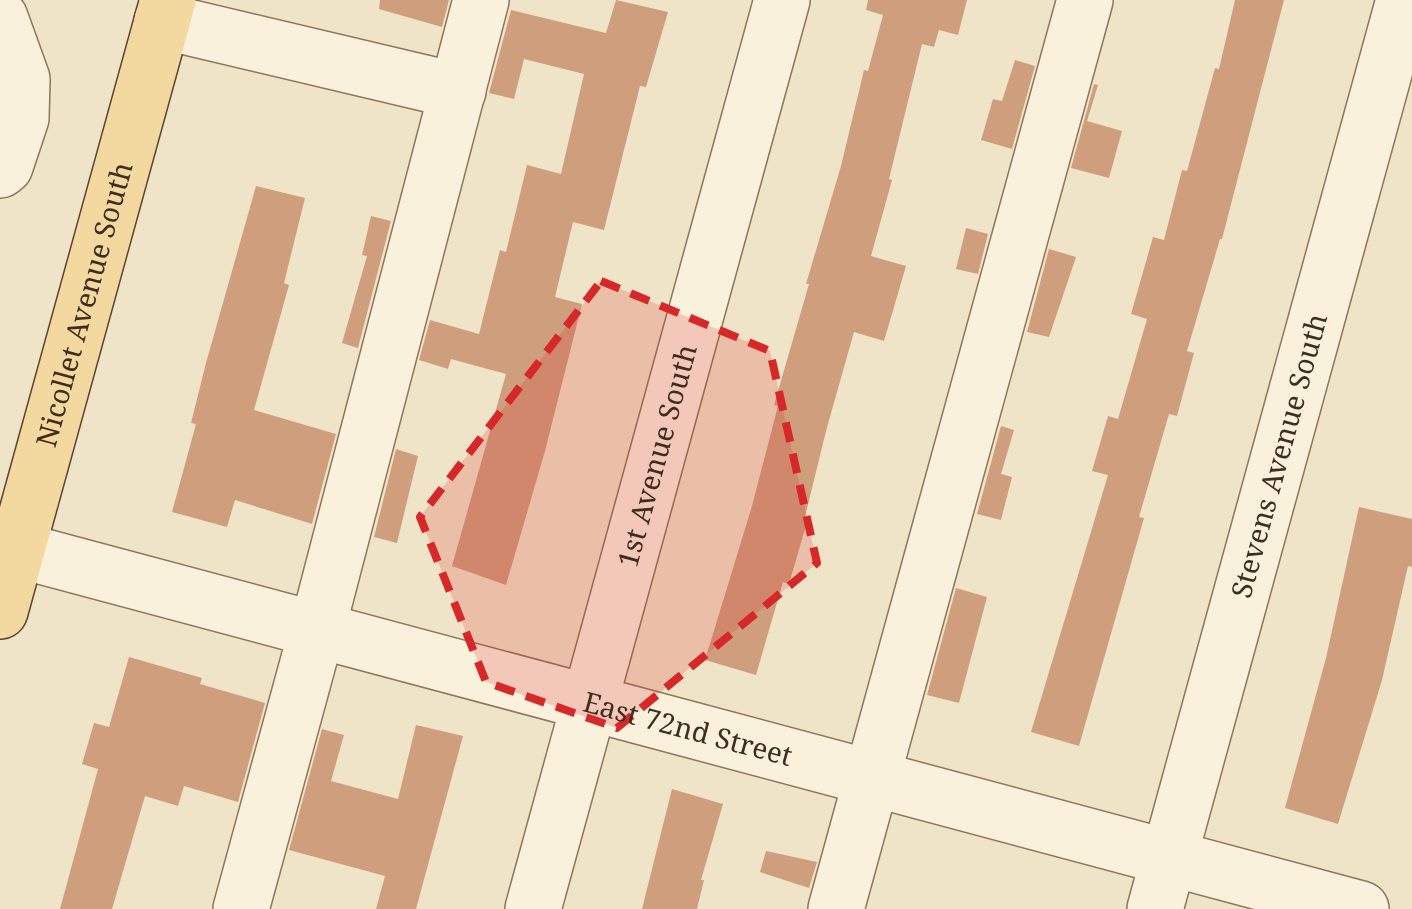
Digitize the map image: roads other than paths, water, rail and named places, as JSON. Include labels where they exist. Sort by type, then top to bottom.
[{"type":"main road","name":"Nicollet Avenue South","points":[[0,611],[8,548],[165,10]]},
{"type":"street","points":[[241,909],[318,630],[481,0]]},
{"type":"street","name":"1st Avenue South","points":[[533,909],[782,0]]},
{"type":"street","points":[[836,909],[1085,0]]},
{"type":"street","name":"Stevens Avenue South","points":[[1162,884],[1404,0]]},
{"type":"street","points":[[165,10],[458,91]]},
{"type":"street","points":[[0,18],[22,79],[21,118],[5,166],[0,170]]},
{"type":"street","name":"East 72nd Street","points":[[8,548],[872,779],[1162,884],[1361,909]]}]
